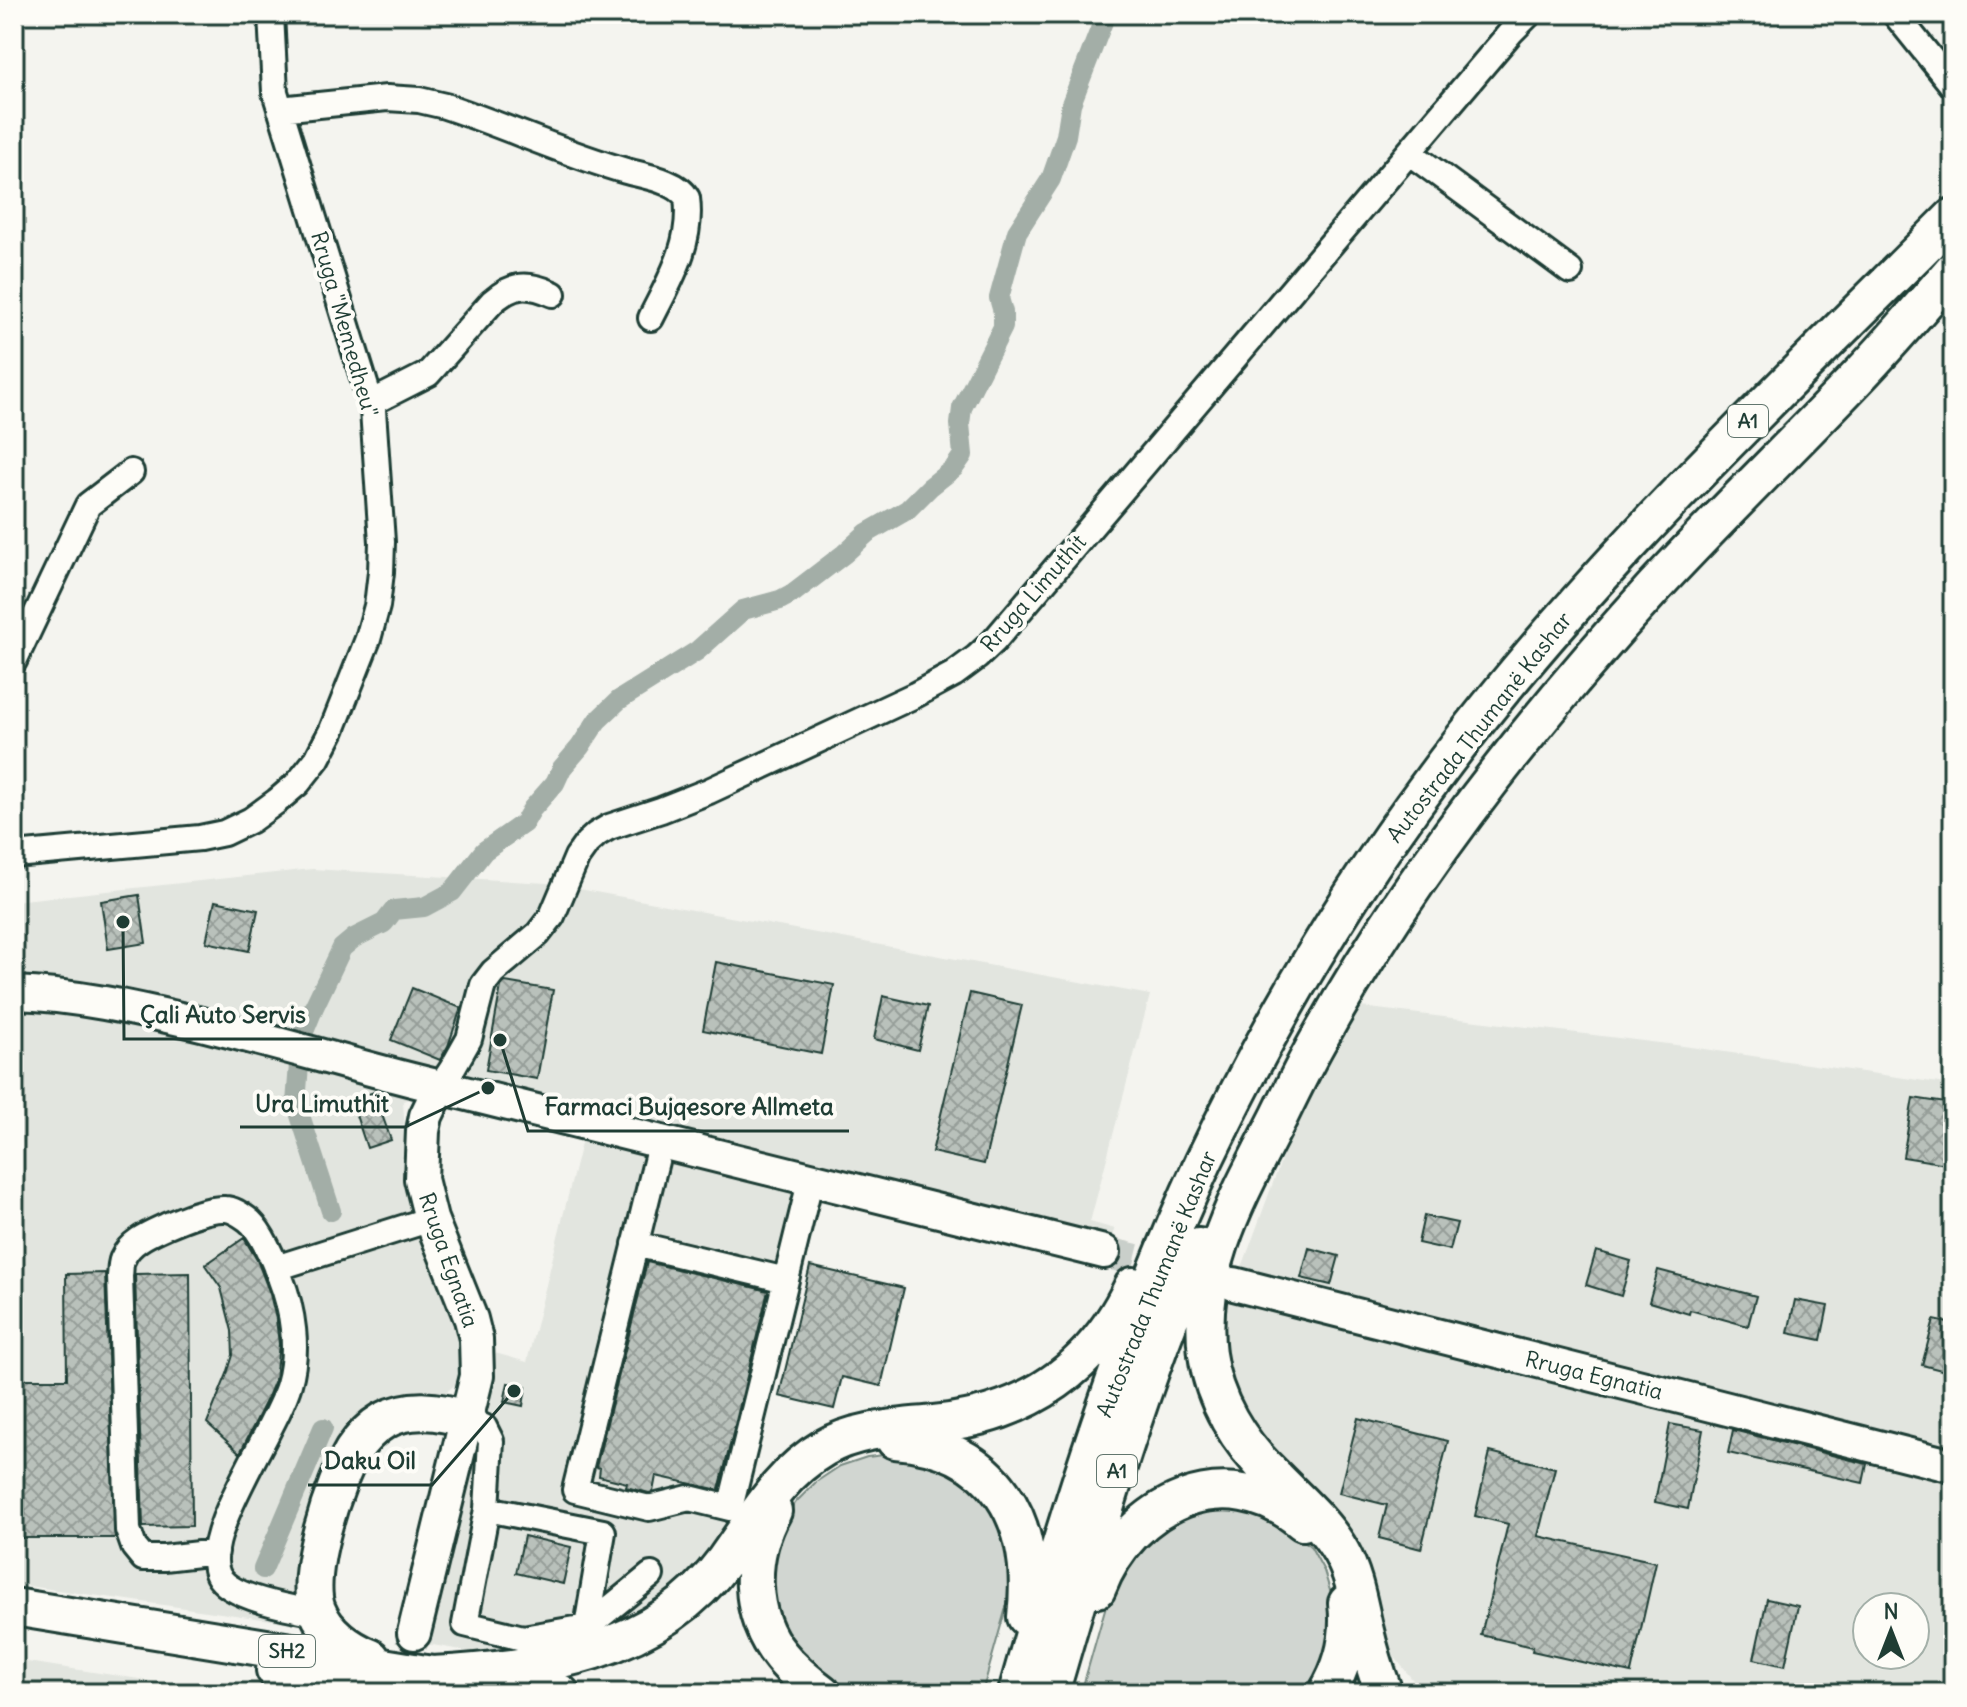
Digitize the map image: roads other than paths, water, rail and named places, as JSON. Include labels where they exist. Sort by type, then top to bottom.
[{"type":"highway","name":"Autostrada Thumanë Kashar","points":[[1359,915],[1390,838],[1433,777],[1560,622],[1665,507],[1953,217]]},
{"type":"highway","name":"Autostrada Thumanë Kashar","points":[[1015,1693],[1048,1668],[1080,1588],[1154,1363],[1198,1251],[1300,1040],[1326,966],[1359,915],[1438,825],[1511,728],[1601,623],[1783,430],[1953,267]]},
{"type":"highway","points":[[467,1419],[447,1413],[410,1412],[386,1419],[371,1429],[351,1454],[334,1494],[314,1569],[313,1589],[318,1613],[336,1637],[363,1655],[415,1679],[543,1664],[587,1653],[651,1626],[677,1610],[697,1592],[723,1563],[777,1488],[825,1447],[864,1433],[968,1420],[1020,1404],[1081,1361],[1128,1296],[1200,1136],[1272,996],[1326,966],[1359,915]]},
{"type":"highway","points":[[1326,966],[1321,1035],[1235,1206],[1210,1273],[1205,1312],[1209,1365],[1233,1426],[1257,1460],[1318,1521],[1343,1557],[1352,1578],[1384,1693]]},
{"type":"highway","points":[[822,1693],[779,1654],[763,1628],[755,1598],[755,1568],[761,1539],[783,1496],[818,1463],[867,1443],[893,1440],[919,1442],[963,1459],[982,1472],[1010,1505],[1020,1526],[1025,1551],[1027,1609],[1048,1668]]},
{"type":"highway","points":[[1048,1668],[1117,1549],[1147,1518],[1183,1499],[1203,1493],[1239,1492],[1276,1503],[1293,1514],[1311,1529],[1337,1564],[1345,1587],[1347,1644],[1327,1693]]},
{"type":"highway","name":"SH2","points":[[14,1607],[415,1679]]},
{"type":"highway","name":"SH2","points":[[14,1630],[275,1670],[560,1693]]},
{"type":"highway","points":[[275,1670],[354,1693]]},
{"type":"main road","points":[[14,993],[100,1001],[246,1035],[440,1087],[1104,1252]]},
{"type":"main road","name":"Rruga Egnatia","points":[[414,1633],[477,1376],[476,1339],[461,1292],[431,1219],[421,1179],[426,1116],[440,1087]]},
{"type":"main road","name":"Rruga Egnatia","points":[[1234,1284],[1953,1466]]},
{"type":"street","name":"Rruga \"Memedheu\"","points":[[14,855],[200,838],[224,833],[251,820],[298,783],[317,759],[332,730],[368,639],[377,606],[382,542],[371,403],[275,92],[271,14]]},
{"type":"street","name":"Rruga Limuthit","points":[[440,1087],[469,1039],[483,985],[493,972],[538,934],[552,916],[577,857],[587,843],[609,827],[709,791],[915,695],[954,674],[994,641],[1529,14]]},
{"type":"street","points":[[1895,14],[1953,86]]},
{"type":"street","points":[[280,109],[387,98],[419,100],[460,111],[608,166],[677,187],[687,198],[687,231],[680,260],[651,318]]},
{"type":"street","points":[[1410,153],[1570,271]]},
{"type":"street","points":[[371,403],[428,374],[503,292],[515,287],[538,288],[553,294]]},
{"type":"street","points":[[14,661],[88,505],[131,472]]},
{"type":"street","points":[[661,1141],[575,1490],[649,1508],[689,1498],[730,1508],[811,1178]]},
{"type":"street","points":[[216,1552],[143,1558],[134,1547],[128,1530],[120,1276],[122,1259],[131,1247],[148,1235],[197,1214],[225,1209],[238,1212],[252,1223],[276,1268],[290,1306],[294,1356],[289,1385],[223,1522],[216,1552],[216,1573],[233,1590],[283,1607],[318,1613]]},
{"type":"street","points":[[276,1268],[431,1219]]},
{"type":"street","points":[[635,1244],[786,1280]]},
{"type":"street","points":[[467,1419],[484,1427],[491,1441],[487,1509],[465,1624],[523,1638],[587,1627],[651,1575]]},
{"type":"street","points":[[487,1509],[603,1532],[587,1627]]},
{"type":"waterway","points":[[331,1211],[296,1103],[301,1039],[342,948],[354,938],[384,923],[394,910],[424,907],[452,892],[484,851],[524,823],[597,721],[619,700],[697,651],[743,610],[780,600],[793,593],[867,533],[907,510],[954,468],[963,455],[962,408],[1003,327],[999,298],[1017,232],[1051,179],[1066,136],[1071,104],[1106,14]]},
{"type":"waterway","points":[[263,1569],[323,1428]]},
{"type":"tunnel","points":[[1104,1252],[1181,1271]]},
{"type":"tunnel","points":[[401,1693],[414,1633]]},
{"type":"place","name":"Çali Auto Servis","points":[[123,922]]},
{"type":"place","name":"Farmaci Bujqesore Allmeta","points":[[500,1040]]},
{"type":"place","name":"Ura Limuthit","points":[[488,1088]]},
{"type":"place","name":"Daku Oil","points":[[514,1391]]}]
